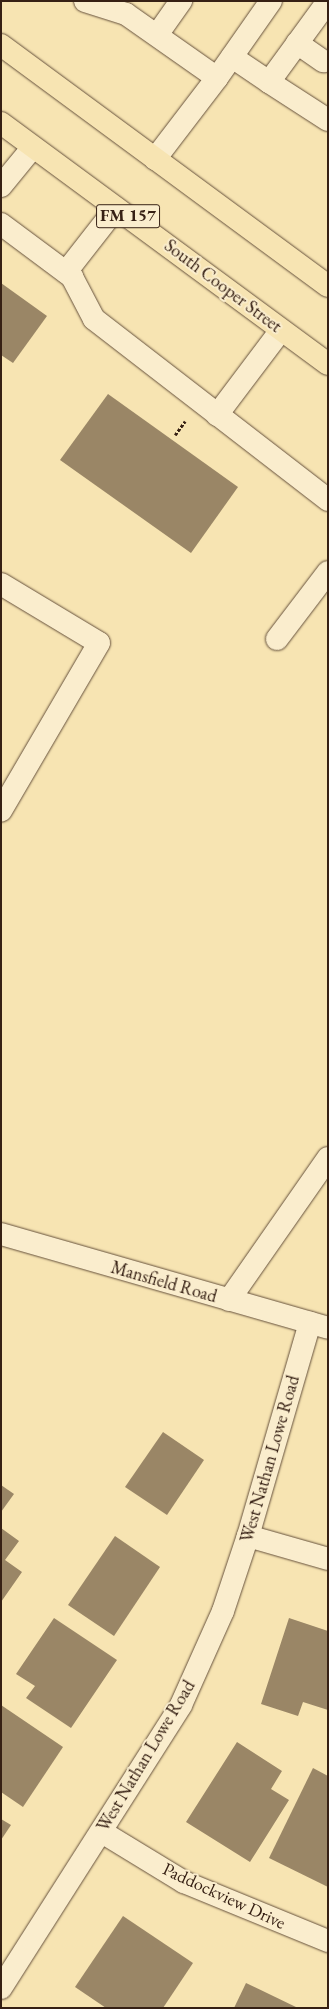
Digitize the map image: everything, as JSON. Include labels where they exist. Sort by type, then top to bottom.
[{"type":"main road","points":[[1,45],[328,286]]},
{"type":"main road","name":"South Cooper Street","points":[[1,123],[328,364]]},
{"type":"street","points":[[85,1],[126,14],[217,78]]},
{"type":"street","points":[[157,36],[181,1]]},
{"type":"street","points":[[155,159],[217,78],[271,1]]},
{"type":"street","points":[[269,82],[328,1]]},
{"type":"street","points":[[297,43],[323,61]]},
{"type":"street","points":[[232,57],[328,120]]},
{"type":"street","points":[[1,186],[33,147]]},
{"type":"street","points":[[66,272],[116,208]]},
{"type":"street","points":[[1,224],[72,277],[94,320],[328,500]]},
{"type":"street","points":[[217,415],[281,330]]},
{"type":"street","points":[[277,639],[328,572]]},
{"type":"street","points":[[1,584],[99,643],[1,811]]},
{"type":"street","points":[[229,1300],[328,1158]]},
{"type":"street","name":"Mansfield Road","points":[[1,1234],[319,1325]]},
{"type":"street","name":"West Nathan Lowe Road","points":[[1,1988],[102,1832],[181,1705],[223,1611],[319,1325]]},
{"type":"street","points":[[248,1536],[328,1559]]},
{"type":"street","name":"Paddockview Drive","points":[[102,1832],[184,1882],[328,1941]]},
{"type":"building","points":[[1,283],[47,316],[13,363],[1,355]]},
{"type":"building","points":[[108,394],[238,487],[191,553],[60,460]]},
{"type":"building","points":[[163,1432],[204,1460],[167,1515],[125,1487]]},
{"type":"building","points":[[1,1485],[14,1494],[1,1512]]},
{"type":"building","points":[[1,1528],[19,1541],[5,1560],[22,1572],[1,1602]]},
{"type":"building","points":[[115,1536],[160,1567],[114,1636],[68,1605]]},
{"type":"building","points":[[54,1618],[117,1660],[71,1728],[26,1698],[35,1686],[16,1674]]},
{"type":"building","points":[[289,1618],[328,1631],[328,1710],[303,1702],[298,1716],[261,1704]]},
{"type":"building","points":[[1,1705],[63,1747],[23,1807],[1,1792]]},
{"type":"building","points":[[237,1742],[282,1771],[271,1789],[289,1800],[250,1862],[186,1822]]},
{"type":"building","points":[[313,1768],[328,1776],[328,1887],[269,1858]]},
{"type":"building","points":[[1,1819],[11,1825],[1,1840]]},
{"type":"building","points":[[123,1916],[193,1963],[163,2008],[106,2008],[75,1987]]},
{"type":"building","points":[[246,1983],[298,2008],[234,2008]]}]
